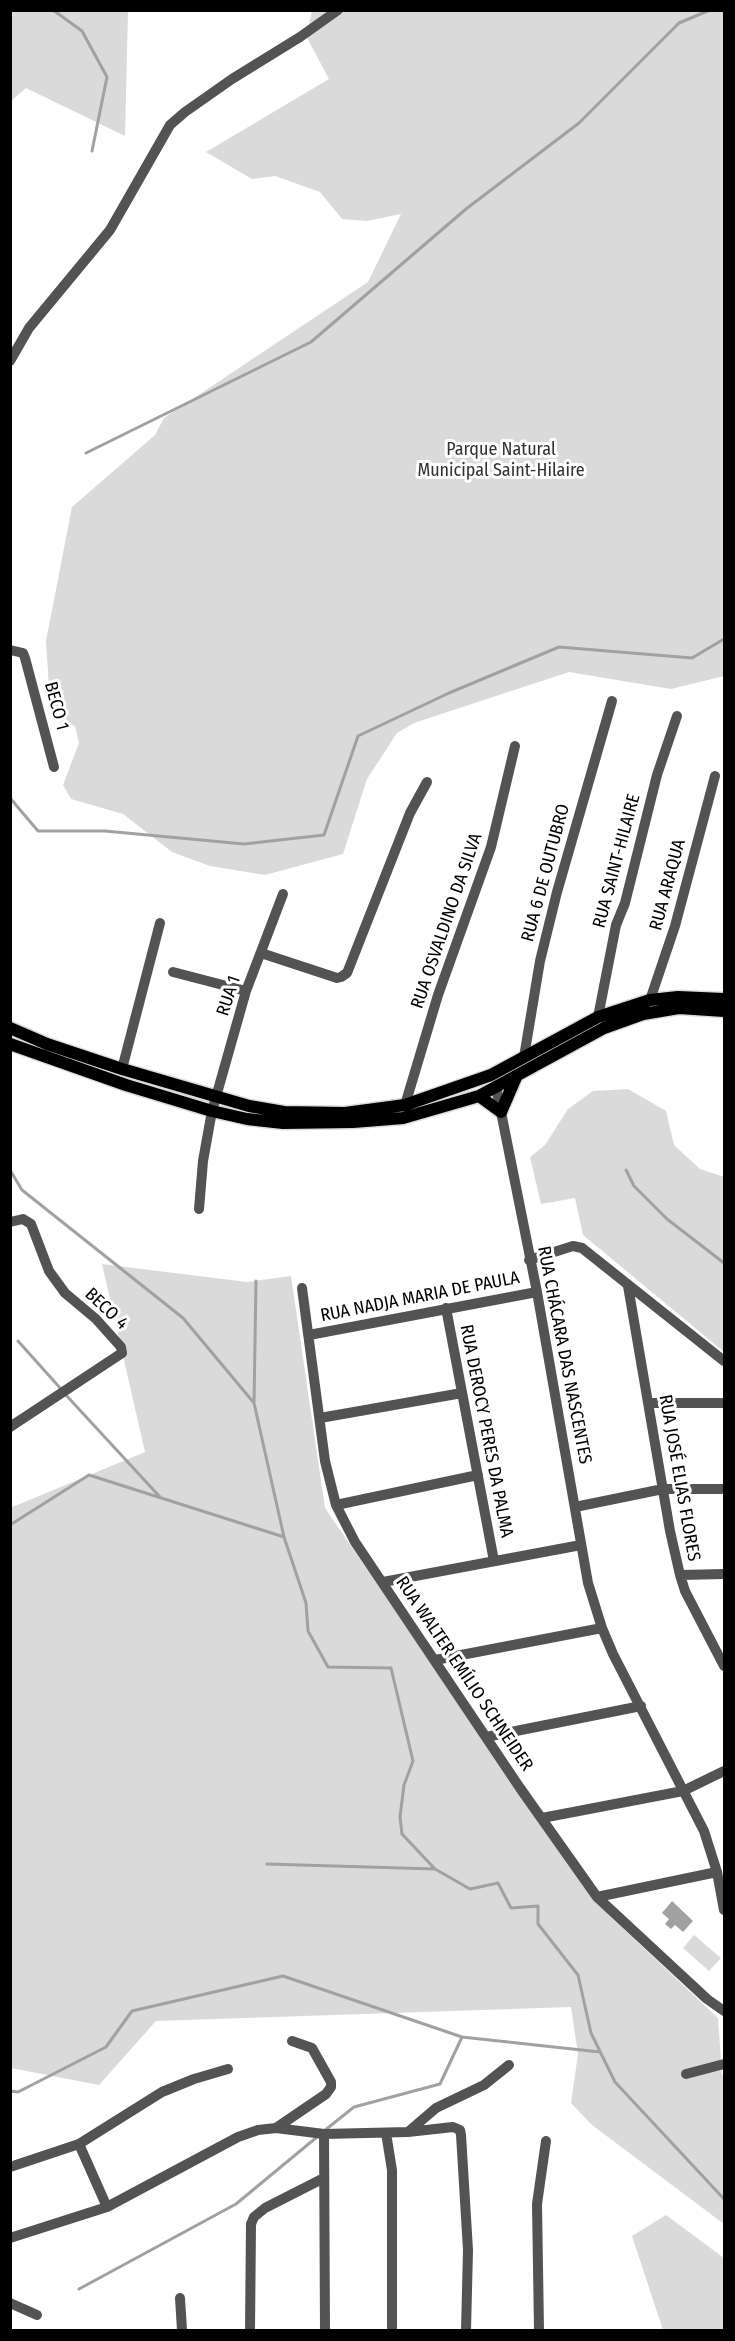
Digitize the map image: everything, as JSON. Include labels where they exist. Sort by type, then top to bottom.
[{"type":"main road","points":[[405,1105],[491,1075],[598,1017],[650,1000],[678,997],[723,1005]]},
{"type":"main road","points":[[10,1044],[126,1085],[247,1119],[283,1123],[353,1122],[403,1118],[479,1096],[604,1028],[643,1014],[679,1008],[723,1005]]},
{"type":"main road","points":[[10,1028],[47,1044],[216,1097],[284,1112],[345,1113],[405,1105],[496,1087],[572,1030]]},
{"type":"main road","points":[[479,1096],[501,1112],[517,1075]]},
{"type":"street","points":[[10,361],[29,328],[110,230],[170,125],[232,79],[300,37],[338,10]]},
{"type":"street","name":"BECO 1","points":[[10,650],[23,653],[46,729],[54,767]]},
{"type":"street","name":"RUA 6 DE OUTUBRO","points":[[524,1057],[540,961],[557,892],[612,701]]},
{"type":"street","name":"RUA SAINT-HILAIRE","points":[[598,1017],[616,926],[625,903],[657,775],[677,716]]},
{"type":"street","name":"RUA OSVALDINO DA SILVA","points":[[405,1105],[438,995],[491,847],[515,746]]},
{"type":"street","name":"RUA ARAQUA","points":[[650,1000],[675,926],[714,776]]},
{"type":"street","points":[[261,953],[337,978],[347,973],[410,813],[427,782]]},
{"type":"street","name":"RUA 1","points":[[199,1209],[203,1161],[212,1111],[246,991],[283,894]]},
{"type":"street","points":[[122,1069],[160,923]]},
{"type":"street","points":[[173,972],[246,991]]},
{"type":"street","name":"RUA CHÁCARA DAS NASCENTES","points":[[496,1087],[537,1292],[588,1583],[602,1628],[705,1834],[717,1872],[724,1910]]},
{"type":"street","name":"BECO 4","points":[[10,1222],[23,1219],[31,1224],[49,1271],[64,1293],[96,1319],[122,1347],[122,1353],[10,1426]]},
{"type":"street","points":[[529,1260],[577,1246],[724,1361]]},
{"type":"street","name":"RUA JOSÉ ELIAS FLORES","points":[[628,1286],[680,1575],[685,1591],[724,1663]]},
{"type":"street","name":"RUA WALTER EMÍLIO SCHNEIDER","points":[[302,1288],[325,1461],[336,1505],[355,1542],[597,1897],[707,2000],[724,2011]]},
{"type":"street","name":"RUA NADJA MARIA DE PAULA","points":[[309,1335],[537,1292]]},
{"type":"street","name":"RUA DEROCY PERES DA PALMA","points":[[446,1308],[494,1561]]},
{"type":"street","points":[[320,1418],[462,1393]]},
{"type":"street","points":[[648,1403],[724,1403]]},
{"type":"street","points":[[336,1505],[478,1475]]},
{"type":"street","points":[[575,1507],[663,1489],[724,1489]]},
{"type":"street","points":[[382,1582],[581,1545]]},
{"type":"street","points":[[680,1575],[724,1574]]},
{"type":"street","points":[[435,1660],[602,1628]]},
{"type":"street","points":[[486,1737],[640,1706]]},
{"type":"street","points":[[542,1818],[683,1791],[724,1771]]},
{"type":"street","points":[[597,1897],[717,1872]]},
{"type":"street","points":[[276,2128],[326,2094],[331,2087],[331,2082],[312,2048],[292,2041]]},
{"type":"street","points":[[686,2074],[724,2064]]},
{"type":"street","points":[[408,2132],[436,2108],[484,2085],[509,2065]]},
{"type":"street","points":[[10,2167],[79,2144],[162,2092],[228,2069]]},
{"type":"street","points":[[10,2238],[107,2206],[238,2137],[276,2128],[324,2134],[408,2132],[453,2127],[460,2130],[462,2135],[468,2250],[466,2331]]},
{"type":"street","points":[[386,2133],[392,2170],[392,2331]]},
{"type":"street","points":[[324,2134],[325,2331]]},
{"type":"street","points":[[539,2331],[537,2204],[546,2141]]},
{"type":"street","points":[[79,2144],[107,2206]]},
{"type":"street","points":[[250,2331],[251,2224],[254,2217],[265,2208],[324,2178]]},
{"type":"street","points":[[180,2298],[182,2331]]},
{"type":"street","points":[[10,2303],[38,2315]]},
{"type":"green space","points":[[11,10],[128,11],[125,136],[26,88],[11,101]]},
{"type":"green space","name":"Parque Natural Municipal Saint-Hilaire","points":[[312,11],[724,11],[724,676],[671,689],[569,672],[414,723],[397,733],[367,779],[343,854],[265,875],[210,866],[172,852],[123,814],[71,799],[63,785],[79,743],[75,726],[51,718],[46,641],[72,507],[155,435],[164,418],[368,282],[401,214],[367,221],[342,219],[320,192],[275,176],[252,179],[206,152],[329,79],[306,36]]},
{"type":"green space","points":[[628,1089],[666,1111],[674,1145],[700,1169],[724,1177],[724,1352],[583,1235],[575,1198],[541,1204],[530,1157],[545,1145],[568,1109],[593,1091]]},
{"type":"green space","points":[[102,1264],[247,1282],[291,1276],[325,1508],[595,1902],[718,2018],[722,2075],[724,2075],[724,2224],[592,2125],[571,2103],[578,2054],[571,2007],[156,2021],[99,2085],[11,2068],[10,1508],[145,1452]]},
{"type":"green space","points":[[694,1935],[721,1958],[709,1971],[683,1948]]},
{"type":"green space","points":[[666,2215],[724,2258],[724,2330],[663,2330],[632,2236]]},
{"type":"shaded area","points":[[672,1901],[693,1921],[683,1932],[675,1925],[671,1929],[665,1924],[669,1919],[662,1913]]},
{"type":"waterway","points":[[53,10],[82,31],[107,77],[92,151]]},
{"type":"waterway","points":[[86,453],[311,342],[466,209],[579,123],[679,23],[710,10]]},
{"type":"waterway","points":[[10,798],[38,831],[105,831],[244,844],[324,835],[358,736],[449,693],[559,647],[692,658],[724,639]]},
{"type":"waterway","points":[[10,1170],[22,1190],[183,1318],[254,1403]]},
{"type":"waterway","points":[[626,1170],[634,1186],[667,1219],[724,1263]]},
{"type":"waterway","points":[[256,1281],[254,1403],[284,1537],[306,1603],[308,1631],[328,1667],[391,1668],[413,1761],[404,1785],[400,1817],[402,1834],[435,1869],[470,1889],[498,1883],[511,1908],[538,1906],[538,1924],[578,1975],[591,2033],[615,2082],[724,2199]]},
{"type":"waterway","points":[[18,1341],[61,1389]]},
{"type":"waterway","points":[[65,1394],[160,1497]]},
{"type":"waterway","points":[[10,1525],[89,1475],[284,1537]]},
{"type":"waterway","points":[[267,1864],[435,1869]]},
{"type":"waterway","points":[[10,2091],[18,2092],[106,2047],[132,2011],[283,1976],[462,2037],[600,2052]]},
{"type":"waterway","points":[[324,2131],[354,2107],[440,2084],[462,2037]]},
{"type":"waterway","points":[[79,2289],[236,2204],[317,2137]]}]
